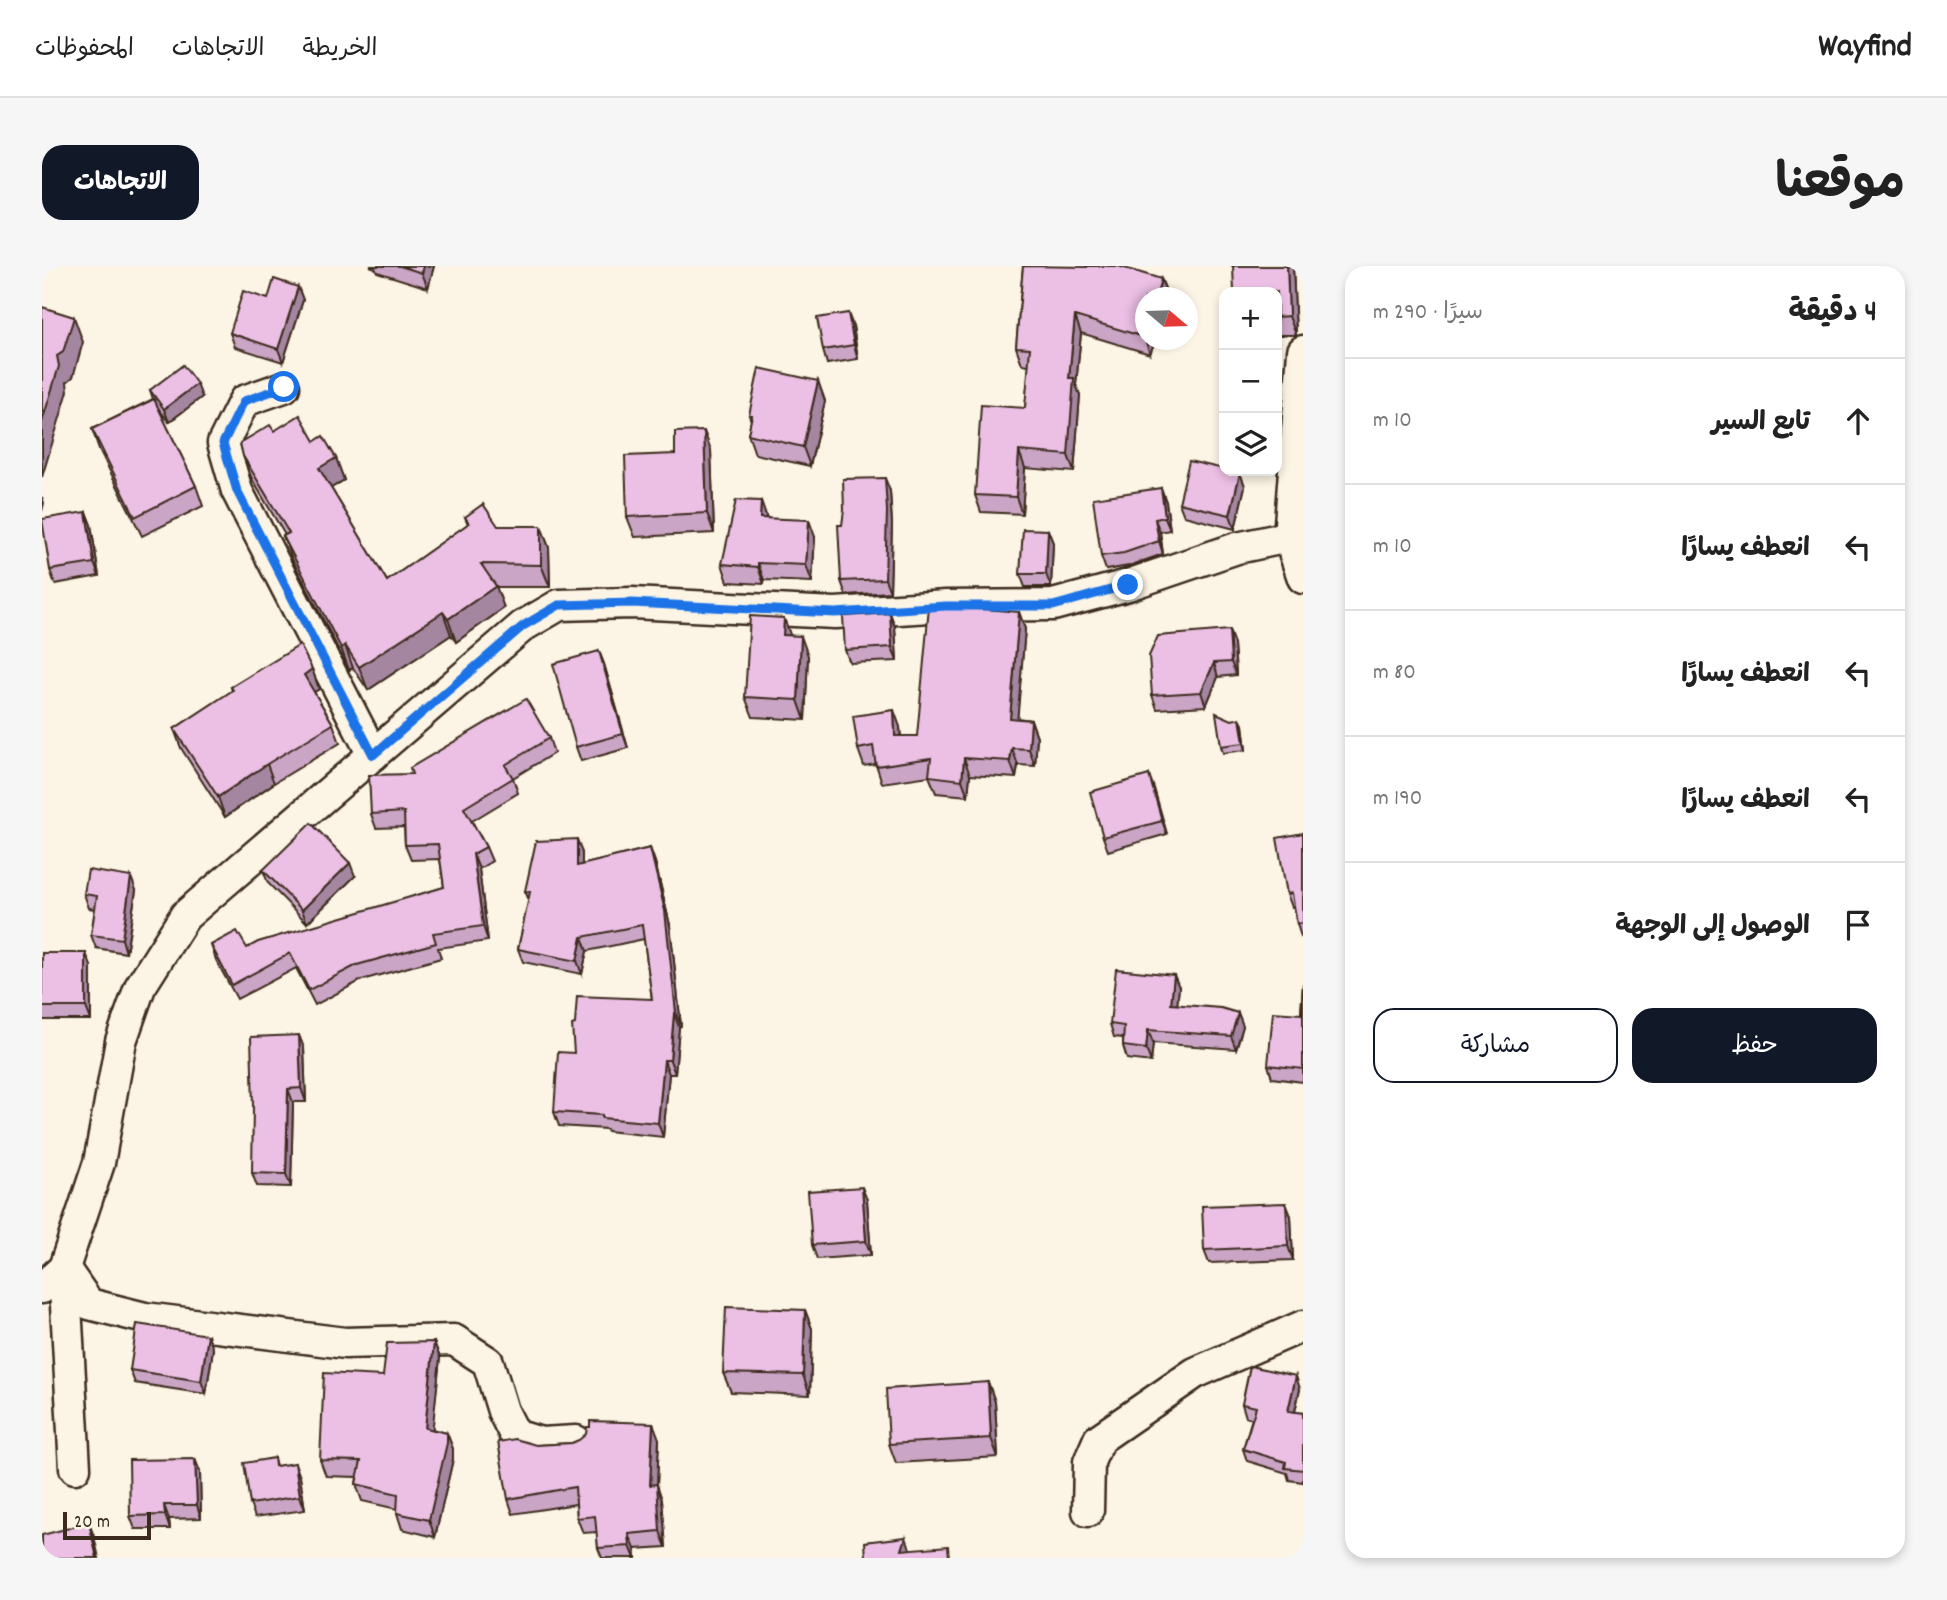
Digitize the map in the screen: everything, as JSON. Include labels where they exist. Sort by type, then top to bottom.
[{"type":"street","points":[[1303,351],[1296,538],[1303,578]]},
{"type":"street","points":[[284,387],[244,401],[223,443],[237,491],[373,755]]},
{"type":"street","points":[[75,1468],[53,1278],[99,1163],[121,1041],[139,988],[185,916],[523,626],[559,605],[632,603],[835,613],[946,606],[1053,606],[1128,585],[1237,548],[1296,538]]},
{"type":"street","points":[[53,1278],[89,1304],[145,1318],[345,1343],[454,1340],[488,1362],[503,1411],[516,1435],[541,1443],[576,1441]]},
{"type":"street","points":[[1088,1511],[1089,1462],[1099,1439],[1195,1373],[1303,1326]]},
{"type":"building","points":[[400,266],[424,266],[422,273]]},
{"type":"building","points":[[1023,266],[1118,266],[1161,279],[1159,287],[1135,287],[1135,334],[1075,316],[1069,378],[1074,378],[1068,455],[1019,451],[1016,497],[975,495],[981,405],[1025,408],[1030,348],[1016,347]]},
{"type":"building","points":[[1233,266],[1287,266],[1289,316],[1282,317],[1282,287],[1234,287]]},
{"type":"building","points":[[274,279],[298,287],[278,349],[230,333],[243,291],[268,299]]},
{"type":"building","points":[[42,307],[74,317],[63,352],[57,356],[59,366],[42,422]]},
{"type":"building","points":[[848,313],[854,345],[823,350],[817,318]]},
{"type":"building","points":[[183,365],[197,384],[164,409],[150,390]]},
{"type":"building","points":[[759,368],[818,381],[803,447],[748,434],[752,415],[749,415]]},
{"type":"building","points":[[154,399],[196,486],[135,517],[92,429]]},
{"type":"building","points":[[300,415],[315,441],[323,436],[336,458],[319,468],[387,581],[469,523],[465,517],[483,504],[498,526],[541,526],[541,565],[481,564],[496,586],[448,619],[443,612],[359,667],[345,645],[341,648],[283,536],[289,533],[243,456],[240,443],[270,425],[274,431]]},
{"type":"building","points":[[704,431],[707,513],[627,517],[625,456],[675,454],[675,432]]},
{"type":"building","points":[[1189,461],[1219,468],[1219,476],[1239,476],[1230,515],[1179,503]]},
{"type":"building","points":[[885,478],[885,579],[841,581],[838,525],[842,525],[844,510],[843,479]]},
{"type":"building","points":[[1161,488],[1165,517],[1155,519],[1159,541],[1124,553],[1101,556],[1093,498]]},
{"type":"building","points":[[736,500],[761,501],[760,518],[809,520],[806,565],[758,563],[758,567],[722,564]]},
{"type":"building","points":[[86,512],[94,563],[50,570],[42,519]]},
{"type":"building","points":[[1023,529],[1048,530],[1046,574],[1020,574]]},
{"type":"building","points":[[954,606],[1019,612],[1010,718],[1031,720],[1029,749],[1012,748],[1010,761],[964,758],[962,780],[929,776],[931,758],[876,766],[873,746],[858,749],[853,716],[894,710],[895,736],[917,736],[929,607]]},
{"type":"building","points":[[890,613],[892,647],[845,650],[843,616]]},
{"type":"building","points":[[750,616],[784,618],[783,635],[801,636],[798,700],[745,697]]},
{"type":"building","points":[[1229,630],[1231,662],[1214,663],[1201,692],[1152,695],[1149,656],[1158,636]]},
{"type":"building","points":[[300,645],[312,669],[304,675],[333,724],[218,797],[174,729],[233,690],[231,687]]},
{"type":"building","points":[[599,651],[623,734],[576,747],[553,664]]},
{"type":"building","points":[[526,699],[549,738],[505,765],[513,778],[464,808],[486,847],[473,854],[483,926],[433,933],[436,943],[357,965],[309,990],[290,953],[232,985],[211,945],[237,931],[247,948],[258,942],[444,887],[438,844],[405,845],[404,812],[371,814],[369,775],[412,774],[410,768]]},
{"type":"building","points":[[1216,713],[1232,720],[1240,718],[1244,743],[1221,746]]},
{"type":"building","points":[[1149,775],[1162,821],[1103,837],[1090,792]]},
{"type":"building","points":[[311,823],[350,863],[302,910],[263,870]]},
{"type":"building","points":[[1303,833],[1303,923],[1297,924],[1292,893],[1287,894],[1277,838]]},
{"type":"building","points":[[577,839],[577,866],[650,848],[665,911],[676,1013],[670,1060],[664,1060],[658,1123],[554,1112],[558,1052],[574,1053],[572,1025],[575,1024],[577,996],[652,999],[642,925],[582,937],[577,961],[518,949],[530,892],[525,891],[536,841]]},
{"type":"building","points":[[88,870],[131,877],[122,939],[91,935],[97,896],[84,894]]},
{"type":"building","points":[[42,953],[86,953],[86,1007],[42,1007]]},
{"type":"building","points":[[1116,969],[1174,975],[1171,1004],[1221,1008],[1238,1013],[1231,1036],[1148,1030],[1146,1049],[1123,1046],[1124,1026],[1110,1024]]},
{"type":"building","points":[[1303,984],[1303,1069],[1268,1065],[1273,1012],[1301,1014]]},
{"type":"building","points":[[299,1035],[301,1088],[288,1089],[286,1174],[252,1173],[251,1037]]},
{"type":"building","points":[[862,1187],[866,1241],[812,1245],[808,1191]]},
{"type":"building","points":[[1286,1203],[1288,1246],[1204,1250],[1202,1206]]},
{"type":"building","points":[[726,1307],[805,1310],[803,1375],[723,1373]]},
{"type":"building","points":[[137,1324],[208,1335],[201,1381],[130,1370]]},
{"type":"building","points":[[434,1342],[425,1428],[447,1433],[447,1443],[429,1520],[397,1513],[398,1494],[356,1484],[361,1461],[320,1460],[324,1373],[383,1376],[387,1343]]},
{"type":"building","points":[[1250,1366],[1296,1376],[1288,1411],[1303,1413],[1303,1470],[1285,1468],[1286,1462],[1243,1449],[1256,1407],[1242,1404]]},
{"type":"building","points":[[988,1382],[991,1438],[889,1444],[886,1389]]},
{"type":"building","points":[[590,1421],[653,1423],[650,1485],[657,1484],[660,1531],[629,1534],[630,1546],[598,1548],[595,1516],[577,1518],[575,1487],[508,1499],[498,1442],[515,1439],[536,1445],[572,1443],[586,1434]]},
{"type":"building","points":[[274,1458],[275,1466],[295,1463],[300,1496],[250,1504],[244,1463]]},
{"type":"building","points":[[195,1459],[197,1505],[164,1505],[165,1515],[130,1516],[129,1460]]},
{"type":"building","points":[[89,1523],[97,1558],[42,1558],[42,1535]]},
{"type":"building","points":[[906,1537],[902,1550],[948,1546],[949,1558],[866,1558],[865,1542]]},
{"type":"route","points":[[284,387],[244,401],[223,443],[237,491],[373,755],[523,626],[559,605],[632,603],[835,613],[946,606],[1053,606],[1128,585]]}]
